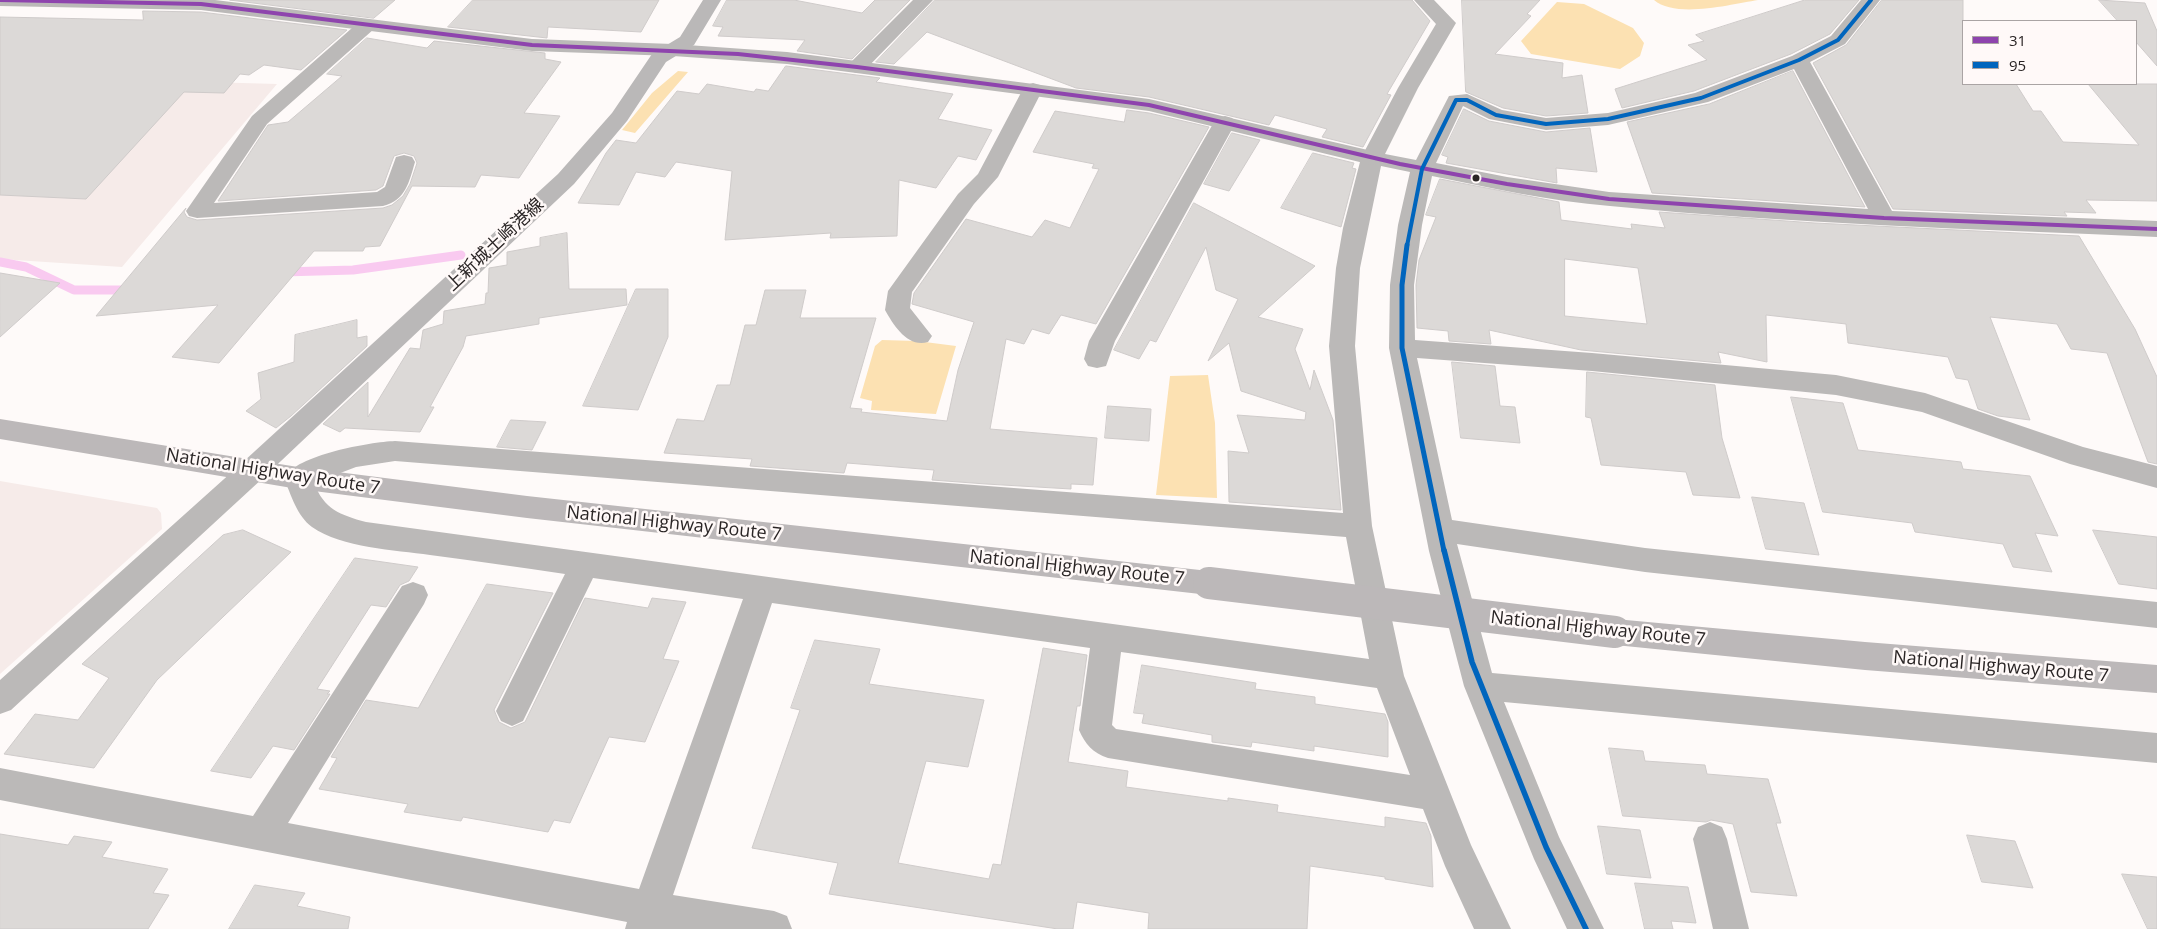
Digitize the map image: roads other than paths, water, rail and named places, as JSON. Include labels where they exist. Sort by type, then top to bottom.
[{"type":"highway","name":"National Highway Route 7","points":[[0,429],[298,478],[527,508],[1209,582],[1615,632],[1865,656],[2157,679]]},
{"type":"main road","name":"上新城土崎港線","points":[[253,470],[566,180],[620,117],[659,58],[687,41],[712,0]]},
{"type":"street","points":[[0,0],[201,4],[532,45],[674,50],[786,58],[1149,105],[1422,169],[1608,199],[1884,218],[2157,229]]},
{"type":"street","points":[[857,67],[924,0]]},
{"type":"street","points":[[1423,0],[1446,23],[1408,88],[1372,158],[1355,228],[1348,268],[1342,346],[1358,526],[1388,676],[1457,854],[1493,929]]},
{"type":"street","points":[[1586,929],[1546,847],[1480,686],[1444,551],[1402,348],[1402,285],[1410,225],[1422,169],[1456,100],[1467,100],[1496,115],[1546,124],[1578,123],[1608,119],[1701,98],[1800,60],[1838,40],[1870,0]]},
{"type":"street","points":[[367,25],[286,94],[259,120],[197,210],[382,199],[395,190],[404,162]]},
{"type":"street","points":[[1800,60],[1884,218]]},
{"type":"street","points":[[919,336],[897,310],[900,291],[966,199],[987,177],[1033,89]]},
{"type":"street","points":[[1097,359],[1102,341],[1225,122]]},
{"type":"street","points":[[1402,348],[1592,362],[1836,385],[1925,403],[2080,456],[2157,477]]},
{"type":"street","points":[[1358,526],[395,450],[367,452],[343,458],[298,478],[307,503],[316,515],[333,525],[366,534],[1388,676]]},
{"type":"street","points":[[0,700],[253,470]]},
{"type":"street","points":[[1441,530],[1645,560],[2157,616]]},
{"type":"street","points":[[512,711],[585,564]]},
{"type":"street","points":[[647,919],[762,588]]},
{"type":"street","points":[[260,834],[412,595]]},
{"type":"street","points":[[1107,638],[1095,730],[1108,743],[1434,795]]},
{"type":"street","points":[[1480,686],[2157,748]]},
{"type":"street","points":[[0,784],[260,834],[647,919],[774,929]]},
{"type":"street","points":[[1710,839],[1732,929]]},
{"type":"waterway","points":[[283,272],[353,270],[461,255]]},
{"type":"waterway","points":[[0,262],[26,267],[74,290],[130,290]]}]
